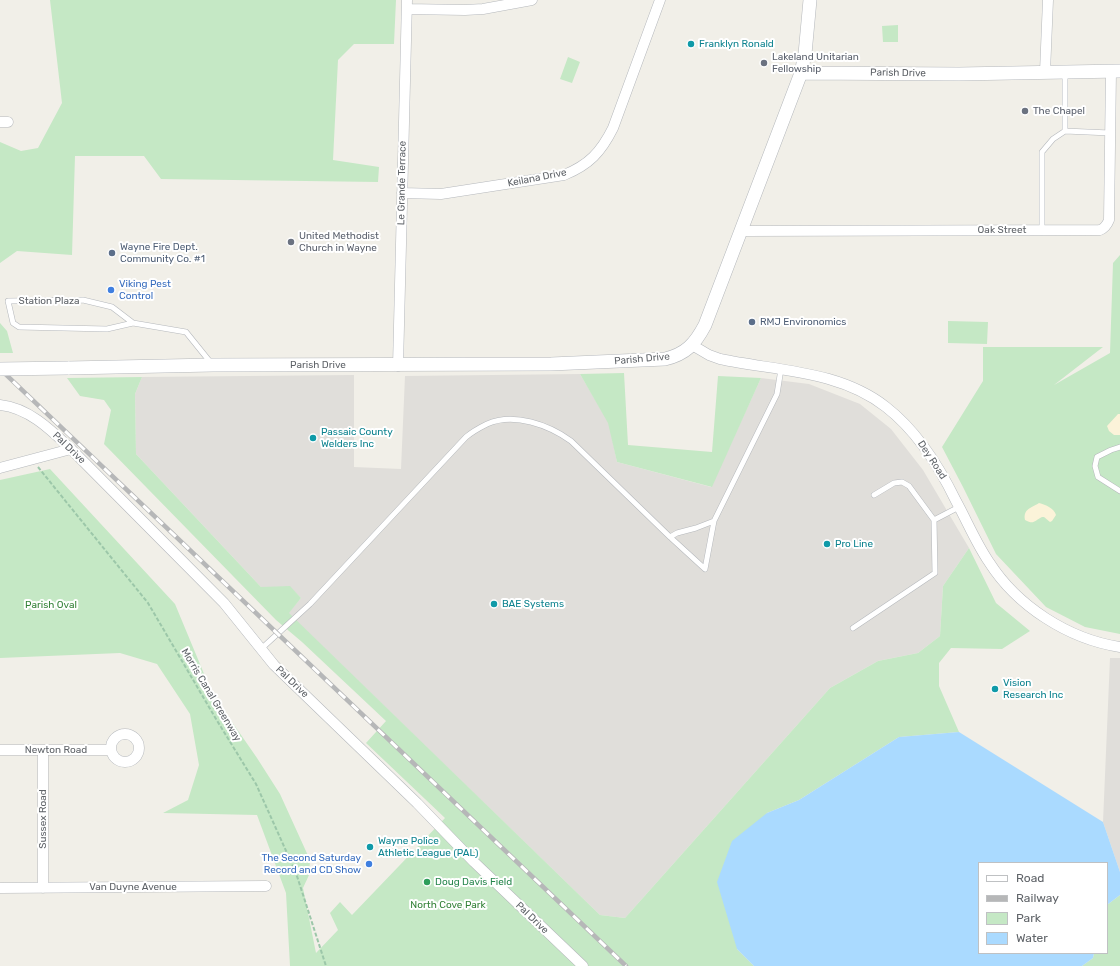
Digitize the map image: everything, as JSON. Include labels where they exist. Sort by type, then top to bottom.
[{"type":"street","points":[[407,4],[465,10],[483,9],[532,0]]},
{"type":"street","name":"Keilana Drive","points":[[402,193],[441,194],[462,192],[564,175],[587,163],[597,154],[606,142],[613,128],[660,0]]},
{"type":"street","points":[[801,73],[805,54],[810,0]]},
{"type":"street","points":[[1045,72],[1048,0]]},
{"type":"street","name":"Le Grande Terrace","points":[[398,366],[407,4]]},
{"type":"street","name":"Parish Drive","points":[[0,369],[213,365],[398,366],[551,364],[653,360],[674,357],[692,345],[705,325],[801,73],[959,74],[1115,71]]},
{"type":"street","name":"Oak Street","points":[[742,231],[1100,230],[1104,228],[1109,220],[1110,133],[1115,71]]},
{"type":"street","name":"Dey Road","points":[[692,345],[709,355],[720,359],[781,369],[829,379],[849,385],[886,407],[903,421],[932,457],[960,507],[977,542],[1005,583],[1023,600],[1048,619],[1075,634],[1096,642],[1120,646]]},
{"type":"street","name":"Pal Drive","points":[[0,405],[18,409],[34,417],[71,449],[218,598],[274,665],[417,803],[474,862],[583,966]]},
{"type":"street","points":[[0,468],[71,449]]},
{"type":"street","name":"Newton Road","points":[[0,750],[111,750]]},
{"type":"street","name":"Sussex Road","points":[[43,750],[43,888]]},
{"type":"street","name":"Van Duyne Avenue","points":[[0,888],[266,886]]},
{"type":"lane","points":[[1065,72],[1065,131]]},
{"type":"lane","points":[[1042,230],[1042,152],[1052,139],[1065,131],[1110,133]]},
{"type":"lane","name":"Station Plaza","points":[[133,323],[112,307],[83,300],[8,301],[13,323],[20,327],[107,329],[133,323],[186,332],[213,365]]},
{"type":"lane","points":[[261,649],[310,604],[466,437],[488,424],[505,421],[523,421],[546,426],[563,435],[670,537],[706,569],[714,521],[777,394],[781,369]]},
{"type":"lane","points":[[1120,447],[1097,457],[1095,466],[1098,477],[1120,491]]},
{"type":"lane","points":[[853,628],[935,573],[934,520],[909,486],[902,482],[894,483],[874,495]]},
{"type":"lane","points":[[934,520],[960,507]]},
{"type":"lane","points":[[670,537],[677,533],[714,521]]},
{"type":"path","name":"Morris Canal Greenway","points":[[32,460],[148,603],[216,720],[256,784],[296,873],[326,966]]},
{"type":"shaded area","points":[[580,374],[609,423],[617,462],[711,487],[761,378],[809,384],[860,404],[891,429],[923,470],[969,548],[943,586],[940,636],[918,653],[878,661],[830,688],[625,918],[600,915],[288,613],[301,598],[290,587],[261,587],[136,454],[135,394],[142,377],[354,375],[354,467],[401,469],[405,376]]},
{"type":"shaded area","points":[[1110,658],[1120,658],[1120,872],[1103,822]]},
{"type":"green space","points":[[50,0],[396,0],[394,44],[354,44],[338,60],[333,160],[379,167],[378,182],[161,179],[144,156],[75,156],[72,255],[17,251],[0,263],[0,142],[21,151],[38,148],[62,103]]},
{"type":"green space","points":[[898,25],[898,42],[883,42],[882,26]]},
{"type":"green space","points":[[568,57],[580,62],[572,83],[560,79]]},
{"type":"green space","points":[[1120,255],[1120,634],[1085,627],[1046,607],[996,554],[942,447],[983,381],[983,347],[1103,347],[1054,385],[1110,353],[1113,263]]},
{"type":"green space","points":[[948,321],[988,322],[987,344],[948,343]]},
{"type":"green space","points":[[0,323],[7,331],[13,353],[0,353]]},
{"type":"green space","points":[[624,373],[628,445],[712,452],[718,376],[761,378],[712,487],[617,462],[608,423],[580,374]]},
{"type":"green space","points":[[142,377],[135,394],[136,454],[261,587],[290,586],[301,598],[289,613],[600,915],[625,918],[830,688],[878,661],[918,653],[940,636],[943,586],[969,548],[996,603],[1030,631],[1002,649],[951,648],[939,663],[939,686],[959,732],[899,737],[799,800],[767,813],[737,949],[754,966],[290,966],[286,893],[257,815],[163,813],[188,800],[199,765],[190,714],[157,664],[120,653],[0,658],[0,480],[50,469],[175,604],[212,693],[280,794],[310,860],[309,875],[303,888],[316,953],[338,930],[330,913],[340,902],[352,915],[445,818],[366,743],[386,721],[302,642],[276,620],[104,444],[111,410],[104,400],[80,396],[67,378]]},
{"type":"green space","points":[[1120,895],[1120,966],[1082,966],[1093,958],[1094,954],[1108,954],[1108,904]]},
{"type":"sand","points":[[1118,414],[1120,414],[1120,435],[1114,435],[1109,431],[1107,426]]},
{"type":"sand","points":[[1039,503],[1053,510],[1056,515],[1052,521],[1050,522],[1044,517],[1032,522],[1025,520],[1026,511]]},
{"type":"water","points":[[959,732],[1103,822],[1120,872],[1120,895],[1108,904],[1108,862],[978,862],[978,954],[1094,954],[1093,958],[1082,966],[754,966],[737,949],[717,882],[732,841],[767,813],[799,800],[899,737]]},
{"type":"railway","points":[[0,369],[626,966]]},
{"type":"place","name":"Franklyn Ronald","points":[[691,44]]},
{"type":"place","name":"Lakeland Unitarian Fellowship","points":[[764,63]]},
{"type":"place","name":"The Chapel","points":[[1025,111]]},
{"type":"place","name":"United Methodist Church in Wayne","points":[[291,242]]},
{"type":"place","name":"Wayne Fire Dept. Community Co. #1","points":[[112,253]]},
{"type":"place","name":"Viking Pest Control","points":[[111,290]]},
{"type":"place","name":"RMJ Environomics","points":[[752,322]]},
{"type":"place","name":"Passaic County Welders Inc","points":[[313,438]]},
{"type":"place","name":"Pro Line","points":[[827,544]]},
{"type":"place","name":"BAE Systems","points":[[494,604]]},
{"type":"place","name":"Vision Research Inc","points":[[995,689]]},
{"type":"place","name":"Wayne Police Athletic League (PAL)","points":[[370,847]]},
{"type":"place","name":"The Second Saturday Record and CD Show","points":[[369,864]]},
{"type":"place","name":"Doug Davis Field","points":[[427,882]]},
{"type":"park label","name":"Parish Oval","points":[[51,605]]},
{"type":"park label","name":"North Cove Park","points":[[448,905]]}]
